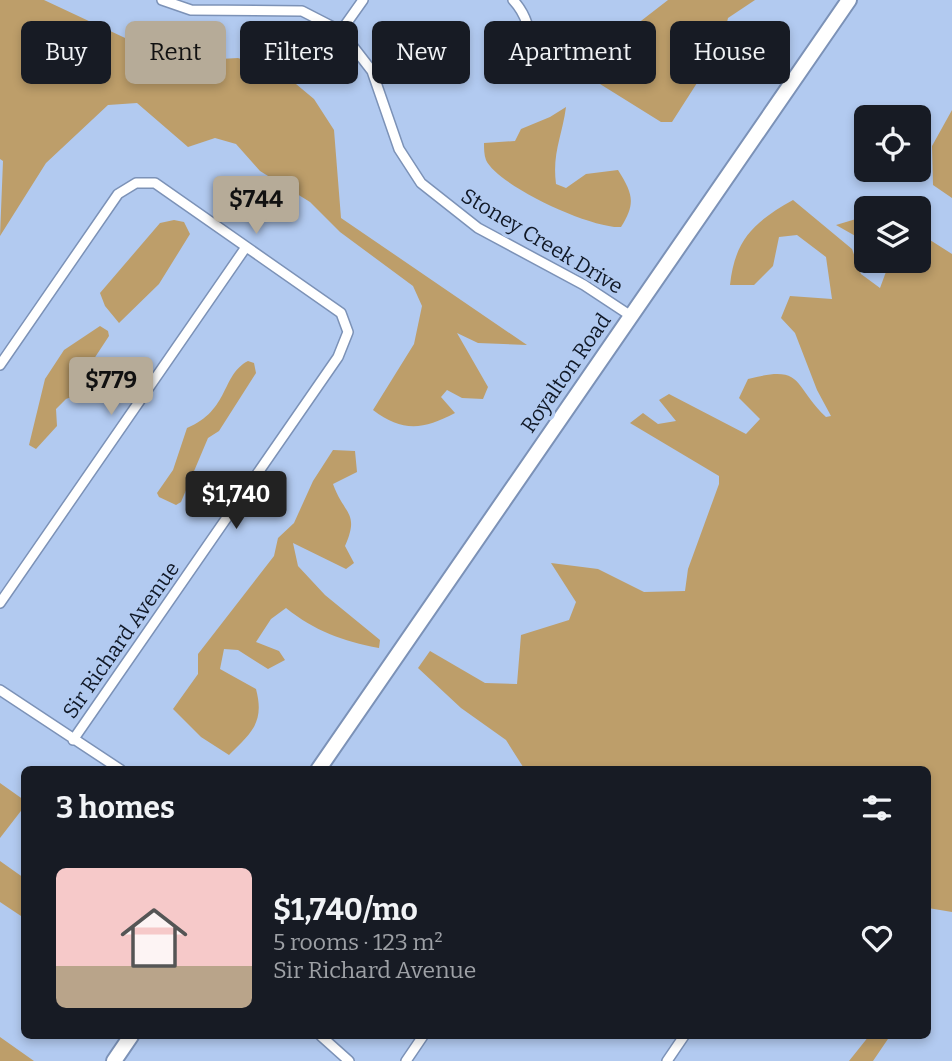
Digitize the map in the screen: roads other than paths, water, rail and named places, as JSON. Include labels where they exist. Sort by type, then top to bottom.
[{"type":"main road","name":"Royalton Road","points":[[321,766],[849,0]]},
{"type":"main road","points":[[114,1061],[129,1039]]},
{"type":"street","name":"Stoney Creek Drive","points":[[162,0],[191,9],[302,10],[322,21]]},
{"type":"street","points":[[348,21],[363,0]]},
{"type":"street","points":[[513,0],[526,21]]},
{"type":"street","name":"Stoney Creek Drive","points":[[358,53],[372,71],[400,149],[421,183],[478,228],[584,285],[631,316]]},
{"type":"street","points":[[0,365],[118,194],[136,183],[155,183],[246,247],[0,603]]},
{"type":"street","name":"Sir Richard Avenue","points":[[73,740],[338,357],[348,332],[341,313],[246,247]]},
{"type":"street","points":[[0,690],[115,766]]},
{"type":"street","points":[[324,1039],[349,1061]]},
{"type":"street","points":[[406,1061],[421,1039]]},
{"type":"street","points":[[667,1061],[682,1039]]}]
